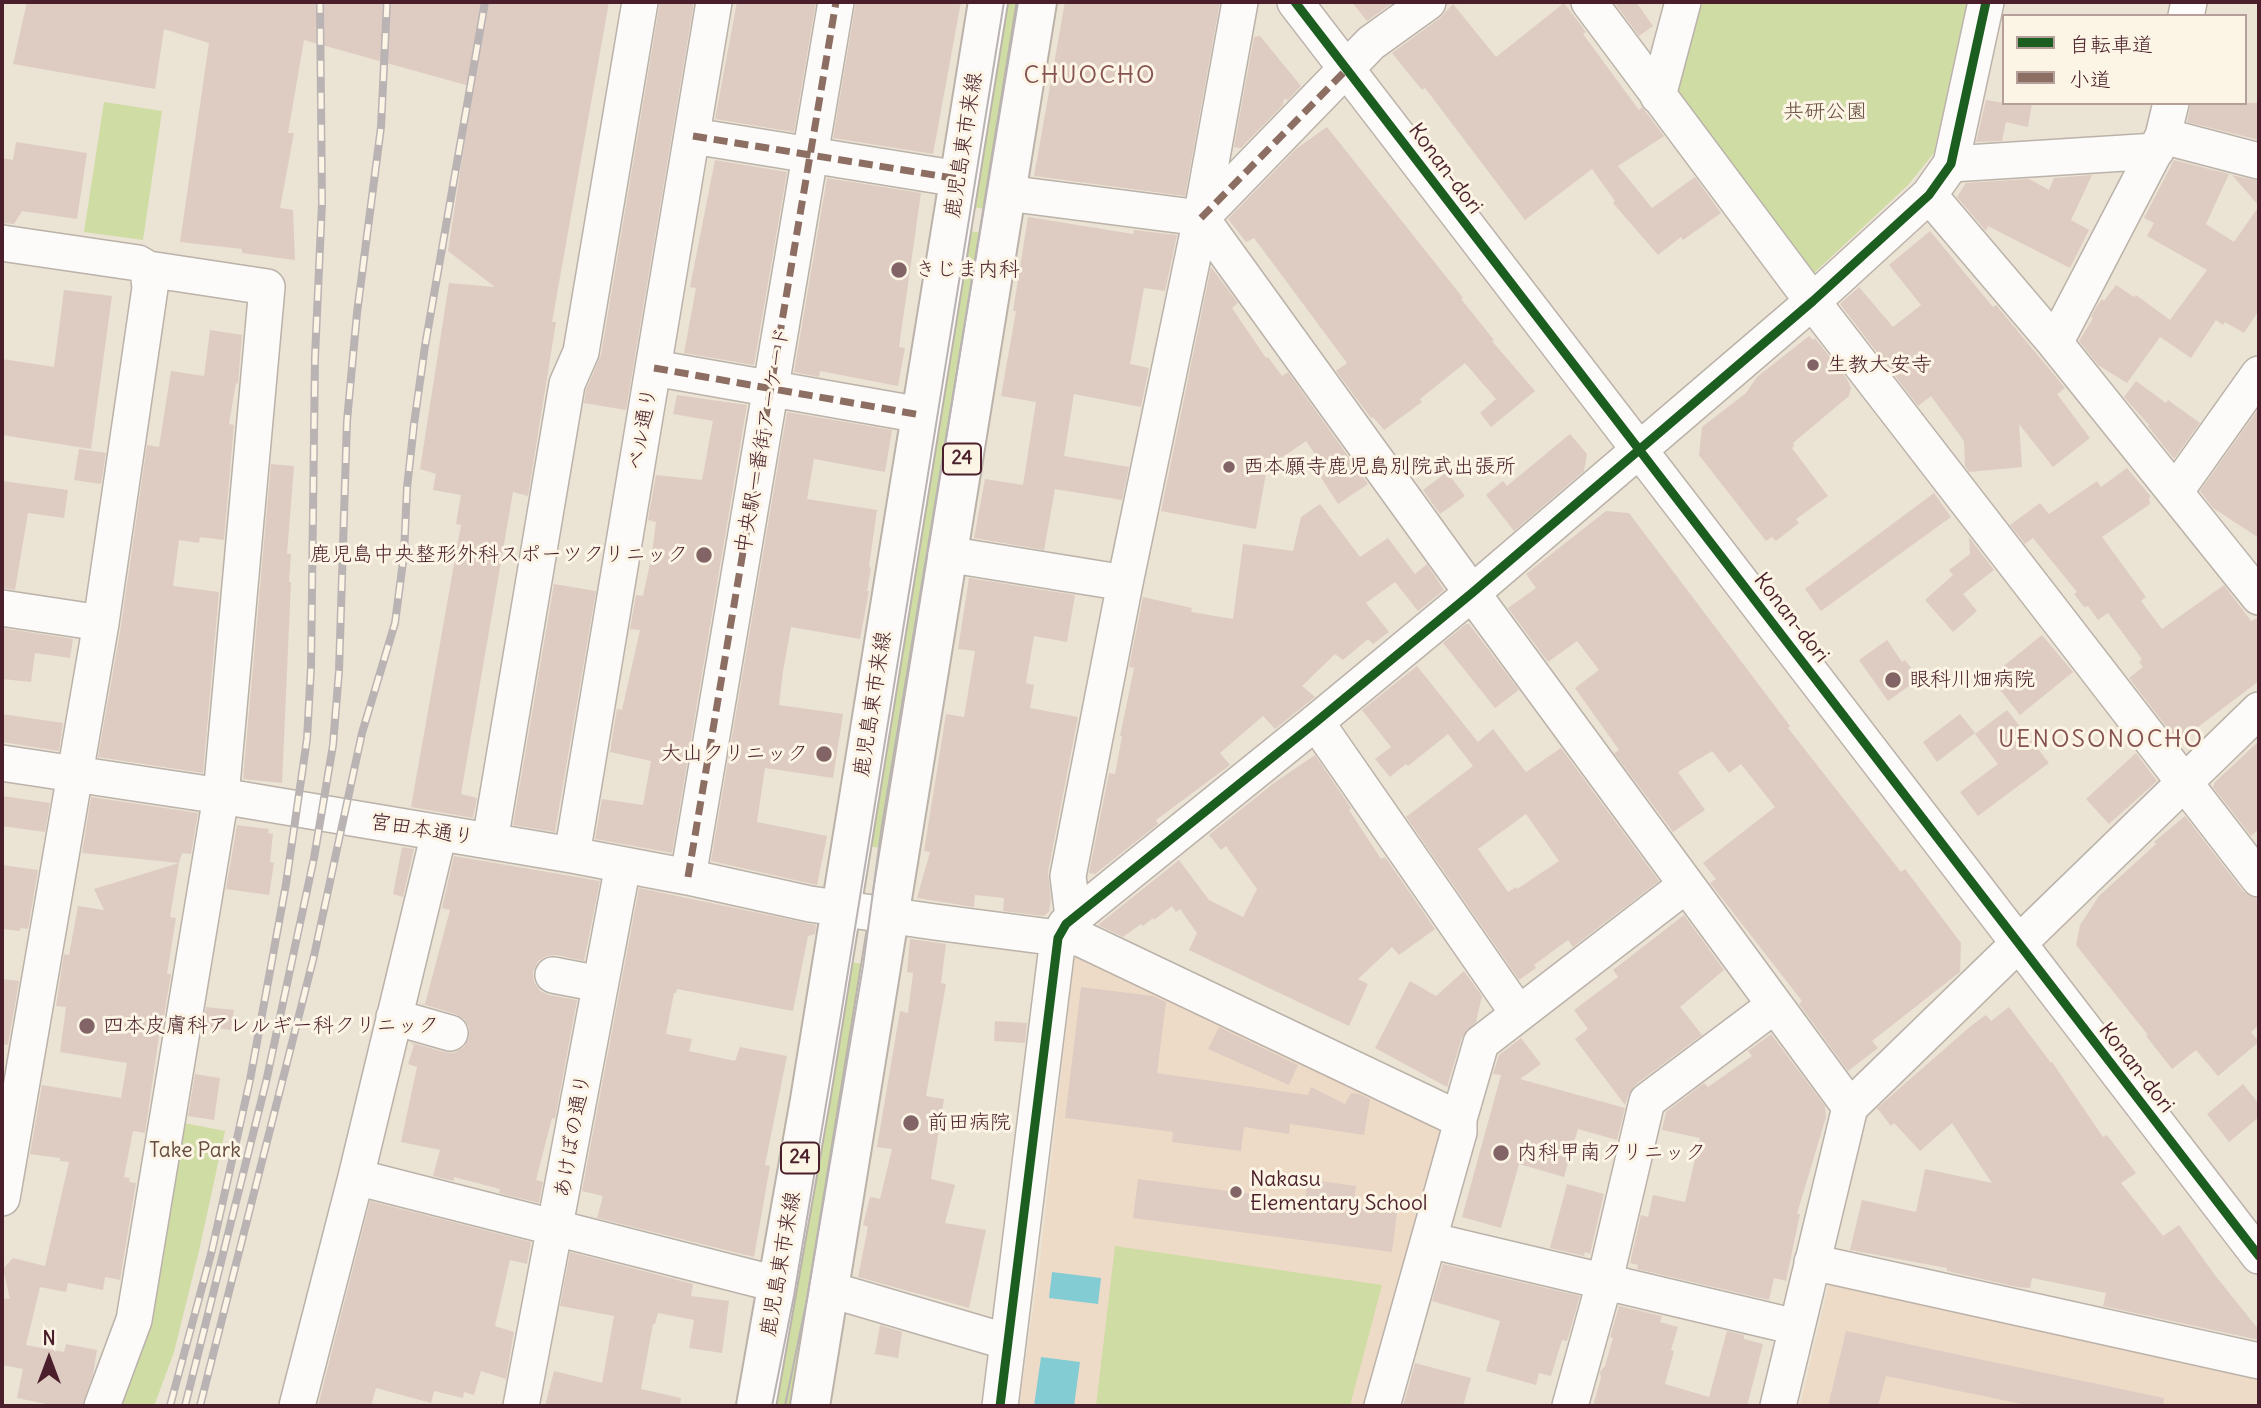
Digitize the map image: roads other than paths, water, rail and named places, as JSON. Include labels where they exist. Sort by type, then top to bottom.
[{"type":"main road","name":"鹿児島東市来線","points":[[756,1406],[810,1100],[988,2]]},
{"type":"main road","name":"24","points":[[810,1406],[1037,2]]},
{"type":"street","points":[[490,841],[567,384],[580,352],[640,2]]},
{"type":"street","name":"ベル通り","points":[[572,855],[715,2]]},
{"type":"street","name":"中央駅一番街アーケード","points":[[688,877],[836,2]]},
{"type":"street","points":[[1000,1406],[1065,928],[1068,876],[1125,583],[1202,218],[1240,2]]},
{"type":"street","name":"Konan-dori","points":[[1295,2],[2259,1256]]},
{"type":"street","points":[[1202,218],[1371,43],[1428,2]]},
{"type":"street","points":[[1589,2],[1813,302],[2259,879]]},
{"type":"street","points":[[1658,96],[1683,2]]},
{"type":"street","points":[[1065,928],[1472,593],[1813,302],[1929,195],[1951,164],[1986,2]]},
{"type":"street","points":[[1951,164],[2163,130],[2259,161]]},
{"type":"street","points":[[2055,343],[2163,130]]},
{"type":"street","points":[[693,136],[959,179]]},
{"type":"street","points":[[1006,193],[1202,218],[1472,593],[1850,1107]]},
{"type":"street","points":[[1929,195],[2055,343],[2259,597]]},
{"type":"street","points":[[2,243],[138,263],[148,269],[267,287],[221,796],[134,1320],[102,1406]]},
{"type":"street","points":[[2,1198],[6,1150],[100,623],[150,288],[148,269]]},
{"type":"street","points":[[654,368],[920,415]]},
{"type":"street","points":[[2175,492],[2259,374]]},
{"type":"street","points":[[947,554],[1125,583]]},
{"type":"street","points":[[2,607],[100,623]]},
{"type":"street","points":[[1778,1406],[1850,1107],[2259,710]]},
{"type":"street","points":[[1316,722],[1518,1013]]},
{"type":"street","name":"宮田本通り","points":[[2,763],[221,796],[572,855],[888,916],[1065,928],[1079,938],[1459,1119]]},
{"type":"street","points":[[297,1406],[356,1177],[439,833]]},
{"type":"street","name":"あけぼの通り","points":[[521,1406],[623,865]]},
{"type":"street","points":[[1382,1406],[1459,1132],[1459,1119],[1481,1043],[1686,885]]},
{"type":"street","points":[[553,975],[600,984]]},
{"type":"street","points":[[1570,1406],[1605,1280],[1647,1101],[1775,1005]]},
{"type":"street","points":[[394,1017],[450,1033]]},
{"type":"street","points":[[356,1177],[776,1284]]},
{"type":"street","points":[[1429,1240],[1796,1327]]},
{"type":"street","points":[[1812,1262],[2259,1361]]},
{"type":"street","points":[[828,1289],[1008,1342]]},
{"type":"water","points":[[1052,1272],[1101,1278],[1098,1304],[1049,1298]]},
{"type":"water","points":[[1041,1357],[1080,1362],[1074,1406],[1034,1406]]},
{"type":"tram line","points":[[772,1406],[794,1296],[841,1015],[1004,2]]},
{"type":"tram line","points":[[785,1406],[807,1299],[863,966],[882,825],[1018,2]]},
{"type":"railway","points":[[170,1406],[212,1250],[250,1080],[286,884],[307,739],[311,667],[315,357],[322,203],[320,2]]},
{"type":"railway","points":[[185,1406],[266,1082],[314,858],[333,745],[339,671],[347,421],[357,313],[381,127],[387,2]]},
{"type":"railway","points":[[200,1406],[314,956],[362,733],[395,623],[404,554],[407,488],[425,346],[485,2]]},
{"type":"place","name":"きじま内科","points":[[899,270]]},
{"type":"place","name":"生教大安寺","points":[[1813,365]]},
{"type":"place","name":"西本願寺鹿児島別院武出張所","points":[[1229,467]]},
{"type":"place","name":"鹿児島中央整形外科スポーツクリニック","points":[[704,555]]},
{"type":"place","name":"眼科川畑病院","points":[[1893,680]]},
{"type":"place","name":"大山クリニック","points":[[824,754]]},
{"type":"place","name":"四本皮膚科アレルギー科クリニック","points":[[87,1026]]},
{"type":"place","name":"前田病院","points":[[911,1123]]},
{"type":"place","name":"内科甲南クリニック","points":[[1501,1153]]},
{"type":"place","name":"Nakasu Elementary School","points":[[1236,1192]]},
{"type":"district","name":"CHUOCHO","points":[[1090,76]]},
{"type":"district","name":"UENOSONOCHO","points":[[2101,740]]},
{"type":"park label","name":"共研公園","points":[[1825,112]]},
{"type":"park label","name":"Take Park","points":[[195,1151]]}]
